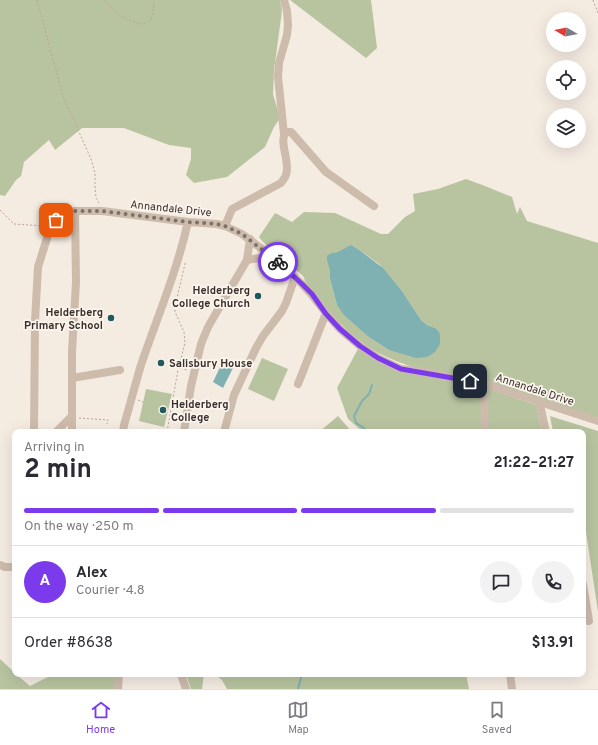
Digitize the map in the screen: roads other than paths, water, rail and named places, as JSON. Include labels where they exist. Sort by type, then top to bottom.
[{"type":"street","points":[[225,226],[232,209],[281,183],[286,176],[288,162],[283,145],[284,134],[278,77],[288,25],[284,0]]},
{"type":"street","points":[[284,134],[291,132],[326,172],[374,206]]},
{"type":"street","points":[[72,429],[72,352],[76,282],[75,211]]},
{"type":"street","name":"Annandale Drive","points":[[34,429],[37,272],[48,235],[52,227],[58,218],[75,211],[102,211],[225,226],[250,239],[271,256],[312,294],[326,314],[340,329],[360,346],[388,364],[401,369],[485,384],[598,421]]},
{"type":"street","points":[[123,429],[141,366],[182,247],[188,222]]},
{"type":"street","points":[[184,429],[196,365],[205,334],[216,312],[247,260],[250,239]]},
{"type":"street","points":[[247,260],[271,256]]},
{"type":"street","points":[[225,429],[234,395],[256,348],[282,311],[295,277]]},
{"type":"street","points":[[298,384],[326,314]]},
{"type":"street","points":[[72,378],[120,370]]},
{"type":"street","points":[[485,384],[485,429]]},
{"type":"street","points":[[539,401],[545,429]]},
{"type":"street","points":[[59,429],[72,417]]},
{"type":"street","points":[[0,565],[12,567]]},
{"type":"street","points":[[586,602],[589,621]]},
{"type":"street","points":[[118,689],[119,677]]},
{"type":"street","points":[[182,677],[186,689]]},
{"type":"street","points":[[510,677],[512,689]]},
{"type":"water","points":[[351,245],[383,268],[402,291],[421,320],[439,332],[440,344],[435,352],[427,357],[416,358],[389,350],[370,338],[344,315],[337,305],[330,279],[327,256],[331,253],[339,252]]},
{"type":"water","points":[[223,361],[234,366],[223,388],[213,382]]},
{"type":"waterway","points":[[364,429],[356,423],[354,416],[362,401],[369,394],[372,385]]},
{"type":"waterway","points":[[298,689],[301,677]]},
{"type":"place","name":"Helderberg College Church","points":[[258,296]]},
{"type":"place","name":"Helderberg Primary School","points":[[111,318]]},
{"type":"place","name":"Salisbury House","points":[[161,363]]},
{"type":"place","name":"Helderberg College","points":[[163,410]]}]
